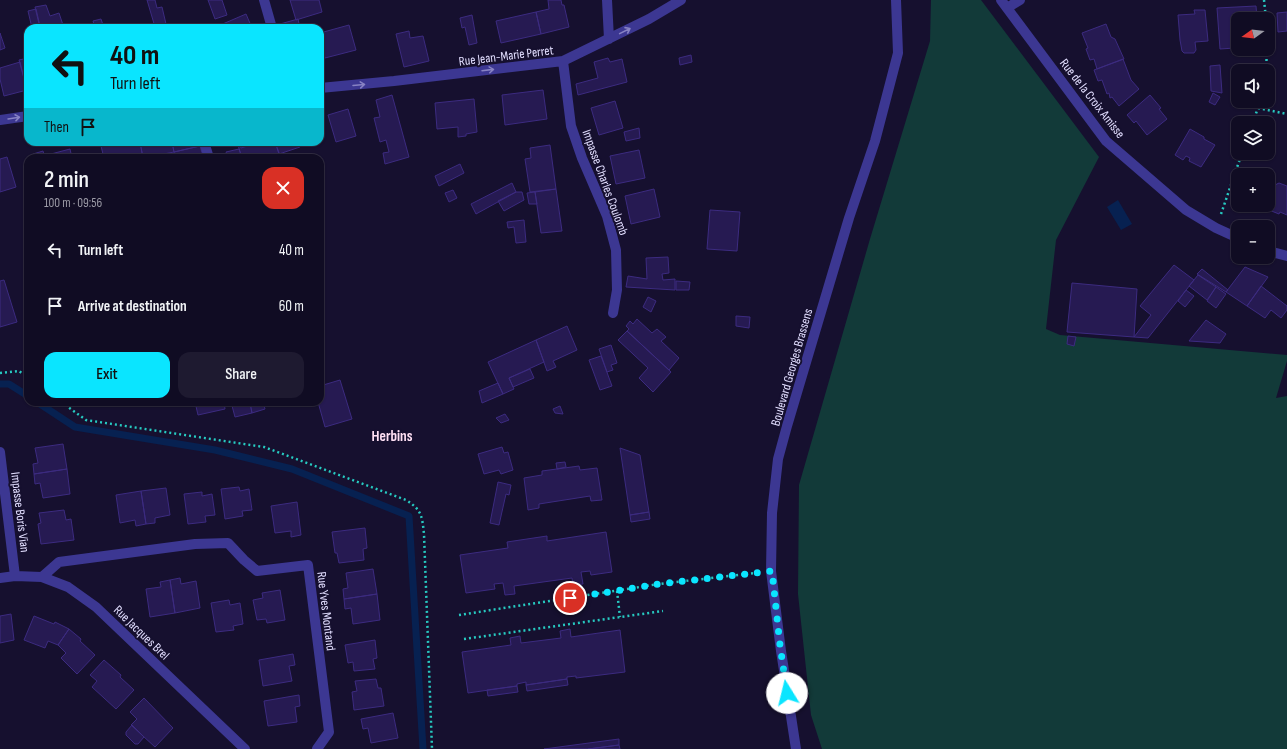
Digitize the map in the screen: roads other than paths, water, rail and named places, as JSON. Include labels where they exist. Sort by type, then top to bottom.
[{"type":"street","points":[[264,0],[271,24]]},
{"type":"street","points":[[607,0],[609,39]]},
{"type":"street","name":"Rue Jean-Marie Perret","points":[[324,88],[563,61],[649,19],[681,0]]},
{"type":"street","name":"Boulevard Georges Brassens","points":[[796,749],[781,651],[772,571],[772,513],[778,459],[835,261],[875,141],[898,52],[896,0]]},
{"type":"street","points":[[1004,4],[1020,0]]},
{"type":"street","name":"Rue de la Croix Amisse","points":[[1004,4],[1106,141],[1186,210],[1216,228],[1231,235]]},
{"type":"street","name":"Impasse Charles Coulomb","points":[[563,61],[571,126],[582,158],[607,216],[616,250],[617,290],[613,313]]},
{"type":"street","points":[[0,120],[24,117]]},
{"type":"street","points":[[1275,253],[1287,256]]},
{"type":"street","name":"Impasse Boris Vian","points":[[0,452],[15,576]]},
{"type":"street","name":"Rue Yves Montand","points":[[42,577],[59,562],[195,544],[228,543],[257,571],[308,565],[329,732],[317,749]]},
{"type":"street","name":"Rue Jacques Brel","points":[[0,578],[15,576],[42,577],[68,586],[96,607],[245,749]]},
{"type":"water","points":[[1118,200],[1132,224],[1121,230],[1107,207]]},
{"type":"waterway","points":[[0,384],[9,384],[24,393]]},
{"type":"waterway","points":[[43,406],[75,427],[215,450],[292,469],[409,516],[423,749]]},
{"type":"district","name":"Herbins","points":[[392,436]]}]
